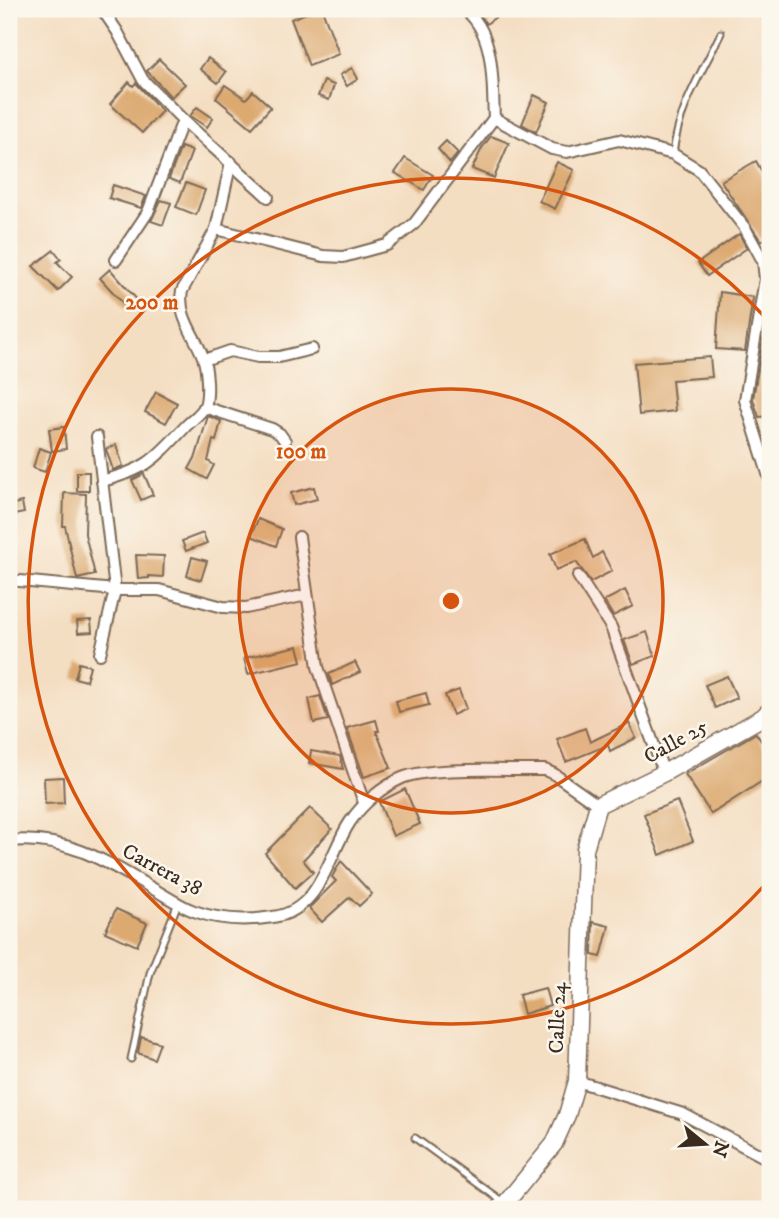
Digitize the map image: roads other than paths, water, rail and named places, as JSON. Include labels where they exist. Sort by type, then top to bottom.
[{"type":"street","points":[[102,9],[143,80],[268,197]]},
{"type":"street","points":[[216,229],[323,256],[344,257],[387,245],[414,224],[494,118],[492,66],[484,33],[471,13],[464,9]]},
{"type":"street","points":[[494,118],[552,149],[567,152],[619,139],[673,154],[699,170],[745,228],[763,261],[765,279],[746,400],[770,480]]},
{"type":"street","points":[[116,260],[148,212],[183,120]]},
{"type":"street","points":[[102,481],[132,473],[155,459],[204,407],[204,360],[182,313],[180,302],[182,292],[216,229],[231,162]]},
{"type":"street","points":[[204,360],[230,351],[258,357],[279,357],[312,349]]},
{"type":"street","points":[[204,407],[272,429],[285,441]]},
{"type":"street","points":[[97,437],[115,590],[100,654]]},
{"type":"street","points":[[299,537],[318,667],[364,803]]},
{"type":"street","points":[[578,576],[611,627],[664,774]]},
{"type":"street","points":[[9,580],[115,590],[159,590],[223,607],[246,608],[307,595]]},
{"type":"street","name":"Calle 25","points":[[598,805],[664,774],[768,717]]},
{"type":"street","name":"Carrera 38","points":[[9,841],[31,838],[91,853],[195,911],[239,920],[276,917],[294,911],[318,888],[348,824],[364,803],[402,778],[425,772],[545,770],[598,805]]},
{"type":"street","name":"Calle 24","points":[[502,1207],[554,1144],[568,1115],[577,1081],[585,849],[598,805]]},
{"type":"street","points":[[577,1081],[683,1114],[770,1160]]},
{"type":"lane","points":[[673,154],[682,108],[721,33]]},
{"type":"lane","points":[[131,1059],[150,973],[178,903]]},
{"type":"lane","points":[[415,1138],[502,1207]]}]
